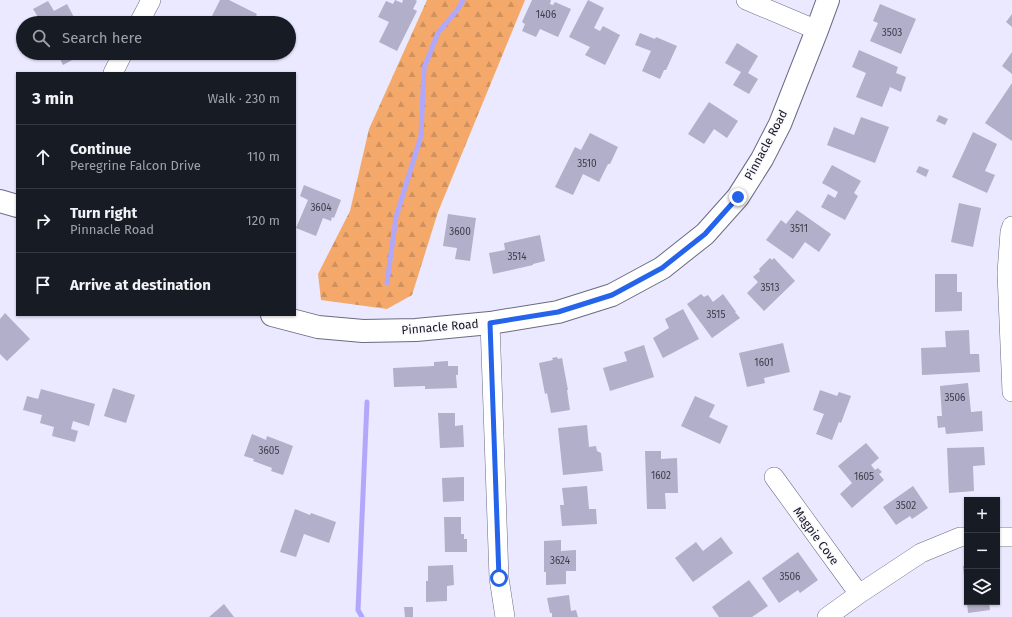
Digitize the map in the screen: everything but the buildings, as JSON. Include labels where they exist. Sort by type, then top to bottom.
[{"type":"street","points":[[143,16],[151,0]]},
{"type":"street","points":[[746,0],[817,30]]},
{"type":"street","name":"Pinnacle Road","points":[[276,316],[318,327],[363,331],[416,330],[490,323],[558,312],[612,295],[662,268],[705,234],[738,197],[762,159],[780,124],[828,0]]},
{"type":"street","points":[[114,72],[120,60]]},
{"type":"street","points":[[0,201],[16,206]]},
{"type":"street","points":[[1012,226],[1010,232],[1007,273],[1012,392]]},
{"type":"street","points":[[490,323],[499,578],[505,617]]},
{"type":"street","name":"Magpie Cove","points":[[774,478],[859,594]]},
{"type":"street","points":[[828,617],[859,594],[921,553],[960,537],[964,537]]},
{"type":"street","points":[[1000,537],[1012,537]]},
{"type":"green space","points":[[427,0],[525,0],[438,212],[412,295],[387,309],[321,300],[318,274],[350,211],[369,129]]},
{"type":"waterway","points":[[387,283],[396,217],[421,136],[424,68],[438,33],[458,9],[463,0]]},
{"type":"waterway","points":[[362,617],[358,610],[367,402]]},
{"type":"route","points":[[499,578],[490,323],[558,312],[612,295],[662,268],[705,234],[738,197]]}]
